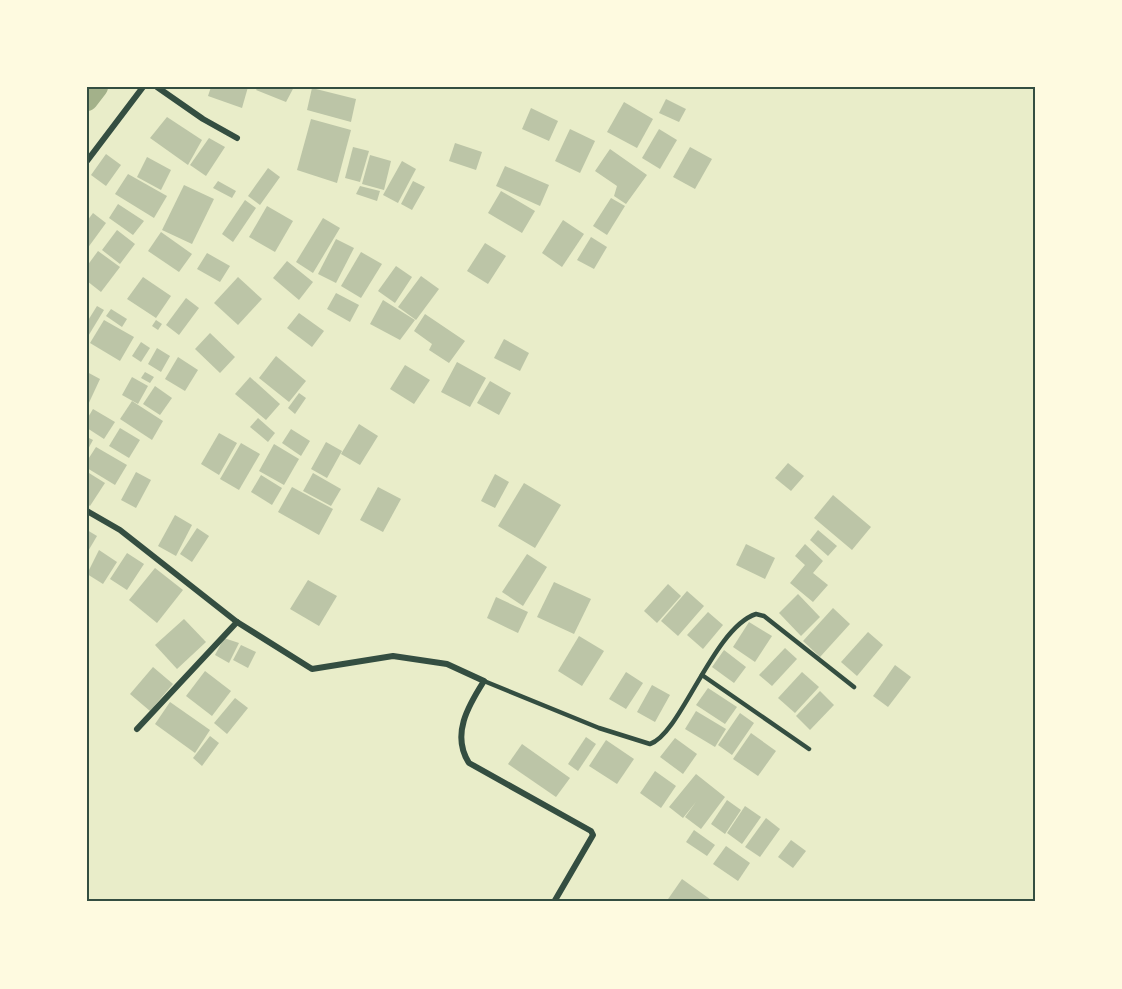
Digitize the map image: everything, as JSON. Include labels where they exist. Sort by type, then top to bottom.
[{"type":"street","points":[[87,160],[143,87]]},
{"type":"street","points":[[157,87],[203,119],[237,138]]},
{"type":"street","points":[[87,511],[120,530],[237,622],[312,669],[393,656],[447,664],[484,681],[464,717],[460,736],[463,754],[469,763],[591,831],[593,835],[554,902]]},
{"type":"street","points":[[137,729],[237,622]]},
{"type":"lane","points":[[484,681],[599,728],[650,744],[656,742],[669,726],[736,627],[756,614],[765,616],[854,687]]},
{"type":"lane","points":[[702,675],[809,749]]},
{"type":"building","points":[[211,87],[248,87],[242,108],[208,96]]},
{"type":"building","points":[[258,87],[294,87],[286,102],[256,90]]},
{"type":"building","points":[[312,88],[356,99],[351,122],[307,110]]},
{"type":"building","points":[[666,99],[686,109],[679,122],[659,113]]},
{"type":"building","points":[[624,102],[653,119],[637,148],[607,132]]},
{"type":"building","points":[[531,108],[558,121],[549,141],[522,129]]},
{"type":"building","points":[[167,117],[202,140],[188,165],[150,138]]},
{"type":"building","points":[[311,119],[351,130],[337,183],[297,170]]},
{"type":"building","points":[[570,129],[595,141],[580,173],[555,161]]},
{"type":"building","points":[[659,129],[677,140],[660,169],[642,158]]},
{"type":"building","points":[[209,138],[225,147],[206,176],[190,165]]},
{"type":"building","points":[[455,143],[482,152],[476,170],[449,161]]},
{"type":"building","points":[[353,147],[369,151],[360,182],[345,178]]},
{"type":"building","points":[[690,147],[712,159],[695,189],[673,177]]},
{"type":"building","points":[[610,149],[647,175],[626,204],[614,196],[617,186],[595,171]]},
{"type":"building","points":[[106,154],[121,165],[106,186],[91,175]]},
{"type":"building","points":[[370,155],[391,161],[384,190],[362,184]]},
{"type":"building","points":[[147,157],[171,170],[161,190],[137,177]]},
{"type":"building","points":[[402,161],[416,169],[398,203],[383,195]]},
{"type":"building","points":[[505,166],[549,185],[540,206],[496,186]]},
{"type":"building","points":[[268,168],[280,177],[260,205],[248,196]]},
{"type":"building","points":[[128,174],[167,196],[154,218],[115,194]]},
{"type":"building","points":[[218,181],[236,191],[232,198],[213,188]]},
{"type":"building","points":[[413,181],[425,187],[412,210],[401,204]]},
{"type":"building","points":[[184,185],[214,199],[192,244],[162,230]]},
{"type":"building","points":[[360,186],[380,191],[377,201],[356,194]]},
{"type":"building","points":[[501,191],[535,211],[522,233],[488,213]]},
{"type":"building","points":[[611,198],[625,206],[607,235],[593,226]]},
{"type":"building","points":[[245,200],[256,208],[233,242],[222,234]]},
{"type":"building","points":[[118,204],[144,221],[133,235],[109,218]]},
{"type":"building","points":[[267,206],[293,221],[275,252],[249,237]]},
{"type":"building","points":[[93,213],[106,223],[87,249],[87,221]]},
{"type":"building","points":[[323,218],[340,228],[313,273],[296,262]]},
{"type":"building","points":[[563,220],[584,234],[562,267],[542,253]]},
{"type":"building","points":[[117,230],[135,244],[120,264],[102,250]]},
{"type":"building","points":[[161,232],[192,254],[179,272],[148,251]]},
{"type":"building","points":[[591,237],[607,247],[594,269],[577,260]]},
{"type":"building","points":[[336,239],[354,248],[336,283],[318,274]]},
{"type":"building","points":[[485,243],[506,256],[488,284],[467,271]]},
{"type":"building","points":[[98,251],[120,267],[101,292],[87,281],[87,266]]},
{"type":"building","points":[[361,252],[382,264],[361,298],[341,286]]},
{"type":"building","points":[[207,253],[230,266],[220,282],[197,269]]},
{"type":"building","points":[[287,261],[313,282],[299,300],[273,278]]},
{"type":"building","points":[[396,266],[412,277],[395,303],[378,291]]},
{"type":"building","points":[[421,276],[439,289],[416,320],[398,307]]},
{"type":"building","points":[[143,277],[171,296],[156,318],[127,299]]},
{"type":"building","points":[[238,277],[262,299],[238,325],[214,303]]},
{"type":"building","points":[[336,293],[359,305],[350,322],[327,309]]},
{"type":"building","points":[[186,298],[199,308],[179,335],[166,325]]},
{"type":"building","points":[[383,300],[415,320],[400,340],[370,324]]},
{"type":"building","points":[[97,306],[104,310],[87,338],[87,322]]},
{"type":"building","points":[[111,309],[127,319],[122,327],[106,316]]},
{"type":"building","points":[[299,313],[324,331],[312,347],[287,328]]},
{"type":"building","points":[[425,314],[465,341],[449,363],[429,350],[432,344],[414,331]]},
{"type":"building","points":[[104,320],[134,337],[120,361],[90,343]]},
{"type":"building","points":[[156,320],[162,324],[158,330],[152,326]]},
{"type":"building","points":[[210,333],[235,357],[220,373],[195,349]]},
{"type":"building","points":[[504,339],[529,353],[520,371],[494,358]]},
{"type":"building","points":[[141,342],[150,348],[141,362],[132,356]]},
{"type":"building","points":[[157,348],[170,356],[161,372],[148,364]]},
{"type":"building","points":[[276,356],[306,381],[289,402],[259,378]]},
{"type":"building","points":[[178,357],[198,370],[185,391],[165,379]]},
{"type":"building","points":[[457,362],[486,378],[470,407],[441,392]]},
{"type":"building","points":[[405,365],[430,380],[414,404],[390,389]]},
{"type":"building","points":[[87,372],[100,379],[87,407]]},
{"type":"building","points":[[145,372],[154,377],[150,383],[141,378]]},
{"type":"building","points":[[132,377],[148,386],[138,404],[122,395]]},
{"type":"building","points":[[250,377],[280,404],[266,420],[235,394]]},
{"type":"building","points":[[490,381],[511,393],[499,415],[477,403]]},
{"type":"building","points":[[155,386],[172,398],[160,415],[143,404]]},
{"type":"building","points":[[299,393],[306,398],[295,414],[288,408]]},
{"type":"building","points":[[132,401],[163,421],[152,440],[120,419]]},
{"type":"building","points":[[93,409],[115,422],[104,439],[87,428],[87,419]]},
{"type":"building","points":[[258,418],[275,433],[268,442],[250,427]]},
{"type":"building","points":[[359,424],[378,436],[360,465],[341,454]]},
{"type":"building","points":[[120,428],[140,440],[129,458],[109,446]]},
{"type":"building","points":[[291,429],[310,441],[301,456],[282,443]]},
{"type":"building","points":[[219,433],[237,443],[219,475],[201,464]]},
{"type":"building","points":[[87,437],[93,440],[87,451]]},
{"type":"building","points":[[326,442],[342,451],[327,478],[311,469]]},
{"type":"building","points":[[241,443],[260,454],[239,490],[220,479]]},
{"type":"building","points":[[274,444],[299,459],[284,485],[259,471]]},
{"type":"building","points":[[96,447],[127,465],[115,485],[87,468],[87,461]]},
{"type":"building","points":[[788,463],[804,476],[791,491],[775,478]]},
{"type":"building","points":[[136,472],[151,480],[136,508],[121,500]]},
{"type":"building","points":[[89,473],[105,483],[90,506],[87,504]]},
{"type":"building","points":[[313,473],[341,489],[331,506],[303,491]]},
{"type":"building","points":[[495,474],[509,482],[495,508],[481,501]]},
{"type":"building","points":[[261,475],[282,488],[272,505],[251,492]]},
{"type":"building","points":[[524,483],[561,505],[535,548],[498,526]]},
{"type":"building","points":[[292,487],[333,509],[319,535],[278,512]]},
{"type":"building","points":[[378,487],[401,499],[383,532],[360,520]]},
{"type":"building","points":[[833,495],[871,527],[852,550],[814,518]]},
{"type":"building","points":[[175,515],[192,525],[176,556],[158,546]]},
{"type":"building","points":[[197,528],[209,536],[192,562],[180,554]]},
{"type":"building","points":[[87,530],[97,536],[87,553]]},
{"type":"building","points":[[818,530],[837,546],[828,556],[810,540]]},
{"type":"building","points":[[746,544],[775,558],[765,579],[736,565]]},
{"type":"building","points":[[805,544],[823,561],[813,573],[828,585],[813,602],[790,583],[805,565],[795,556]]},
{"type":"building","points":[[99,550],[117,562],[103,584],[87,574]]},
{"type":"building","points":[[127,553],[144,564],[127,590],[110,579]]},
{"type":"building","points":[[527,554],[547,567],[523,606],[502,592]]},
{"type":"building","points":[[155,568],[183,590],[157,623],[129,600]]},
{"type":"building","points":[[308,580],[337,596],[319,626],[290,609]]},
{"type":"building","points":[[554,582],[591,599],[574,634],[537,617]]},
{"type":"building","points":[[668,584],[681,596],[657,623],[644,611]]},
{"type":"building","points":[[687,591],[704,606],[678,636],[661,621]]},
{"type":"building","points":[[798,594],[820,617],[801,636],[779,613]]},
{"type":"building","points":[[496,597],[528,612],[518,633],[487,618]]},
{"type":"building","points":[[833,608],[850,624],[820,657],[803,641]]},
{"type":"building","points":[[708,612],[723,625],[703,649],[687,635]]},
{"type":"building","points":[[184,619],[206,642],[177,669],[155,645]]},
{"type":"building","points":[[749,622],[772,636],[755,662],[733,647]]},
{"type":"building","points":[[868,632],[883,645],[857,676],[841,662]]},
{"type":"building","points":[[579,636],[604,651],[582,686],[558,671]]},
{"type":"building","points":[[224,638],[239,643],[229,663],[215,655]]},
{"type":"building","points":[[241,645],[256,652],[248,668],[233,660]]},
{"type":"building","points":[[785,648],[797,659],[772,686],[759,675]]},
{"type":"building","points":[[724,650],[746,667],[734,683],[712,667]]},
{"type":"building","points":[[895,665],[911,677],[888,707],[873,696]]},
{"type":"building","points":[[153,667],[173,684],[150,711],[130,694]]},
{"type":"building","points":[[205,671],[231,691],[212,716],[186,696]]},
{"type":"building","points":[[626,672],[643,683],[626,709],[609,699]]},
{"type":"building","points":[[802,672],[819,687],[795,713],[778,698]]},
{"type":"building","points":[[652,685],[670,695],[655,722],[637,712]]},
{"type":"building","points":[[708,688],[737,707],[725,724],[696,705]]},
{"type":"building","points":[[820,691],[834,705],[810,730],[796,716]]},
{"type":"building","points":[[235,698],[248,708],[227,734],[214,723]]},
{"type":"building","points":[[170,702],[210,730],[195,753],[155,724]]},
{"type":"building","points":[[696,711],[726,729],[715,747],[685,729]]},
{"type":"building","points":[[740,713],[754,723],[732,755],[718,745]]},
{"type":"building","points":[[751,733],[776,751],[758,776],[733,759]]},
{"type":"building","points":[[210,736],[219,743],[202,766],[193,758]]},
{"type":"building","points":[[586,737],[596,744],[578,771],[568,764]]},
{"type":"building","points":[[675,738],[697,754],[683,774],[660,757]]},
{"type":"building","points":[[606,740],[634,759],[617,784],[589,766]]},
{"type":"building","points":[[522,744],[570,778],[556,797],[508,764]]},
{"type":"building","points":[[655,771],[676,786],[661,808],[640,793]]},
{"type":"building","points":[[696,774],[725,797],[701,829],[685,817],[696,802],[683,818],[669,807]]},
{"type":"building","points":[[727,800],[741,810],[725,834],[711,824]]},
{"type":"building","points":[[745,806],[761,817],[742,844],[727,833]]},
{"type":"building","points":[[766,818],[780,829],[760,857],[745,847]]},
{"type":"building","points":[[694,830],[715,845],[707,856],[686,842]]},
{"type":"building","points":[[791,840],[806,851],[793,868],[778,857]]},
{"type":"building","points":[[726,846],[750,863],[738,881],[713,864]]},
{"type":"building","points":[[682,879],[714,902],[666,902]]},
{"type":"waterway","points":[[87,100],[97,87]]}]
